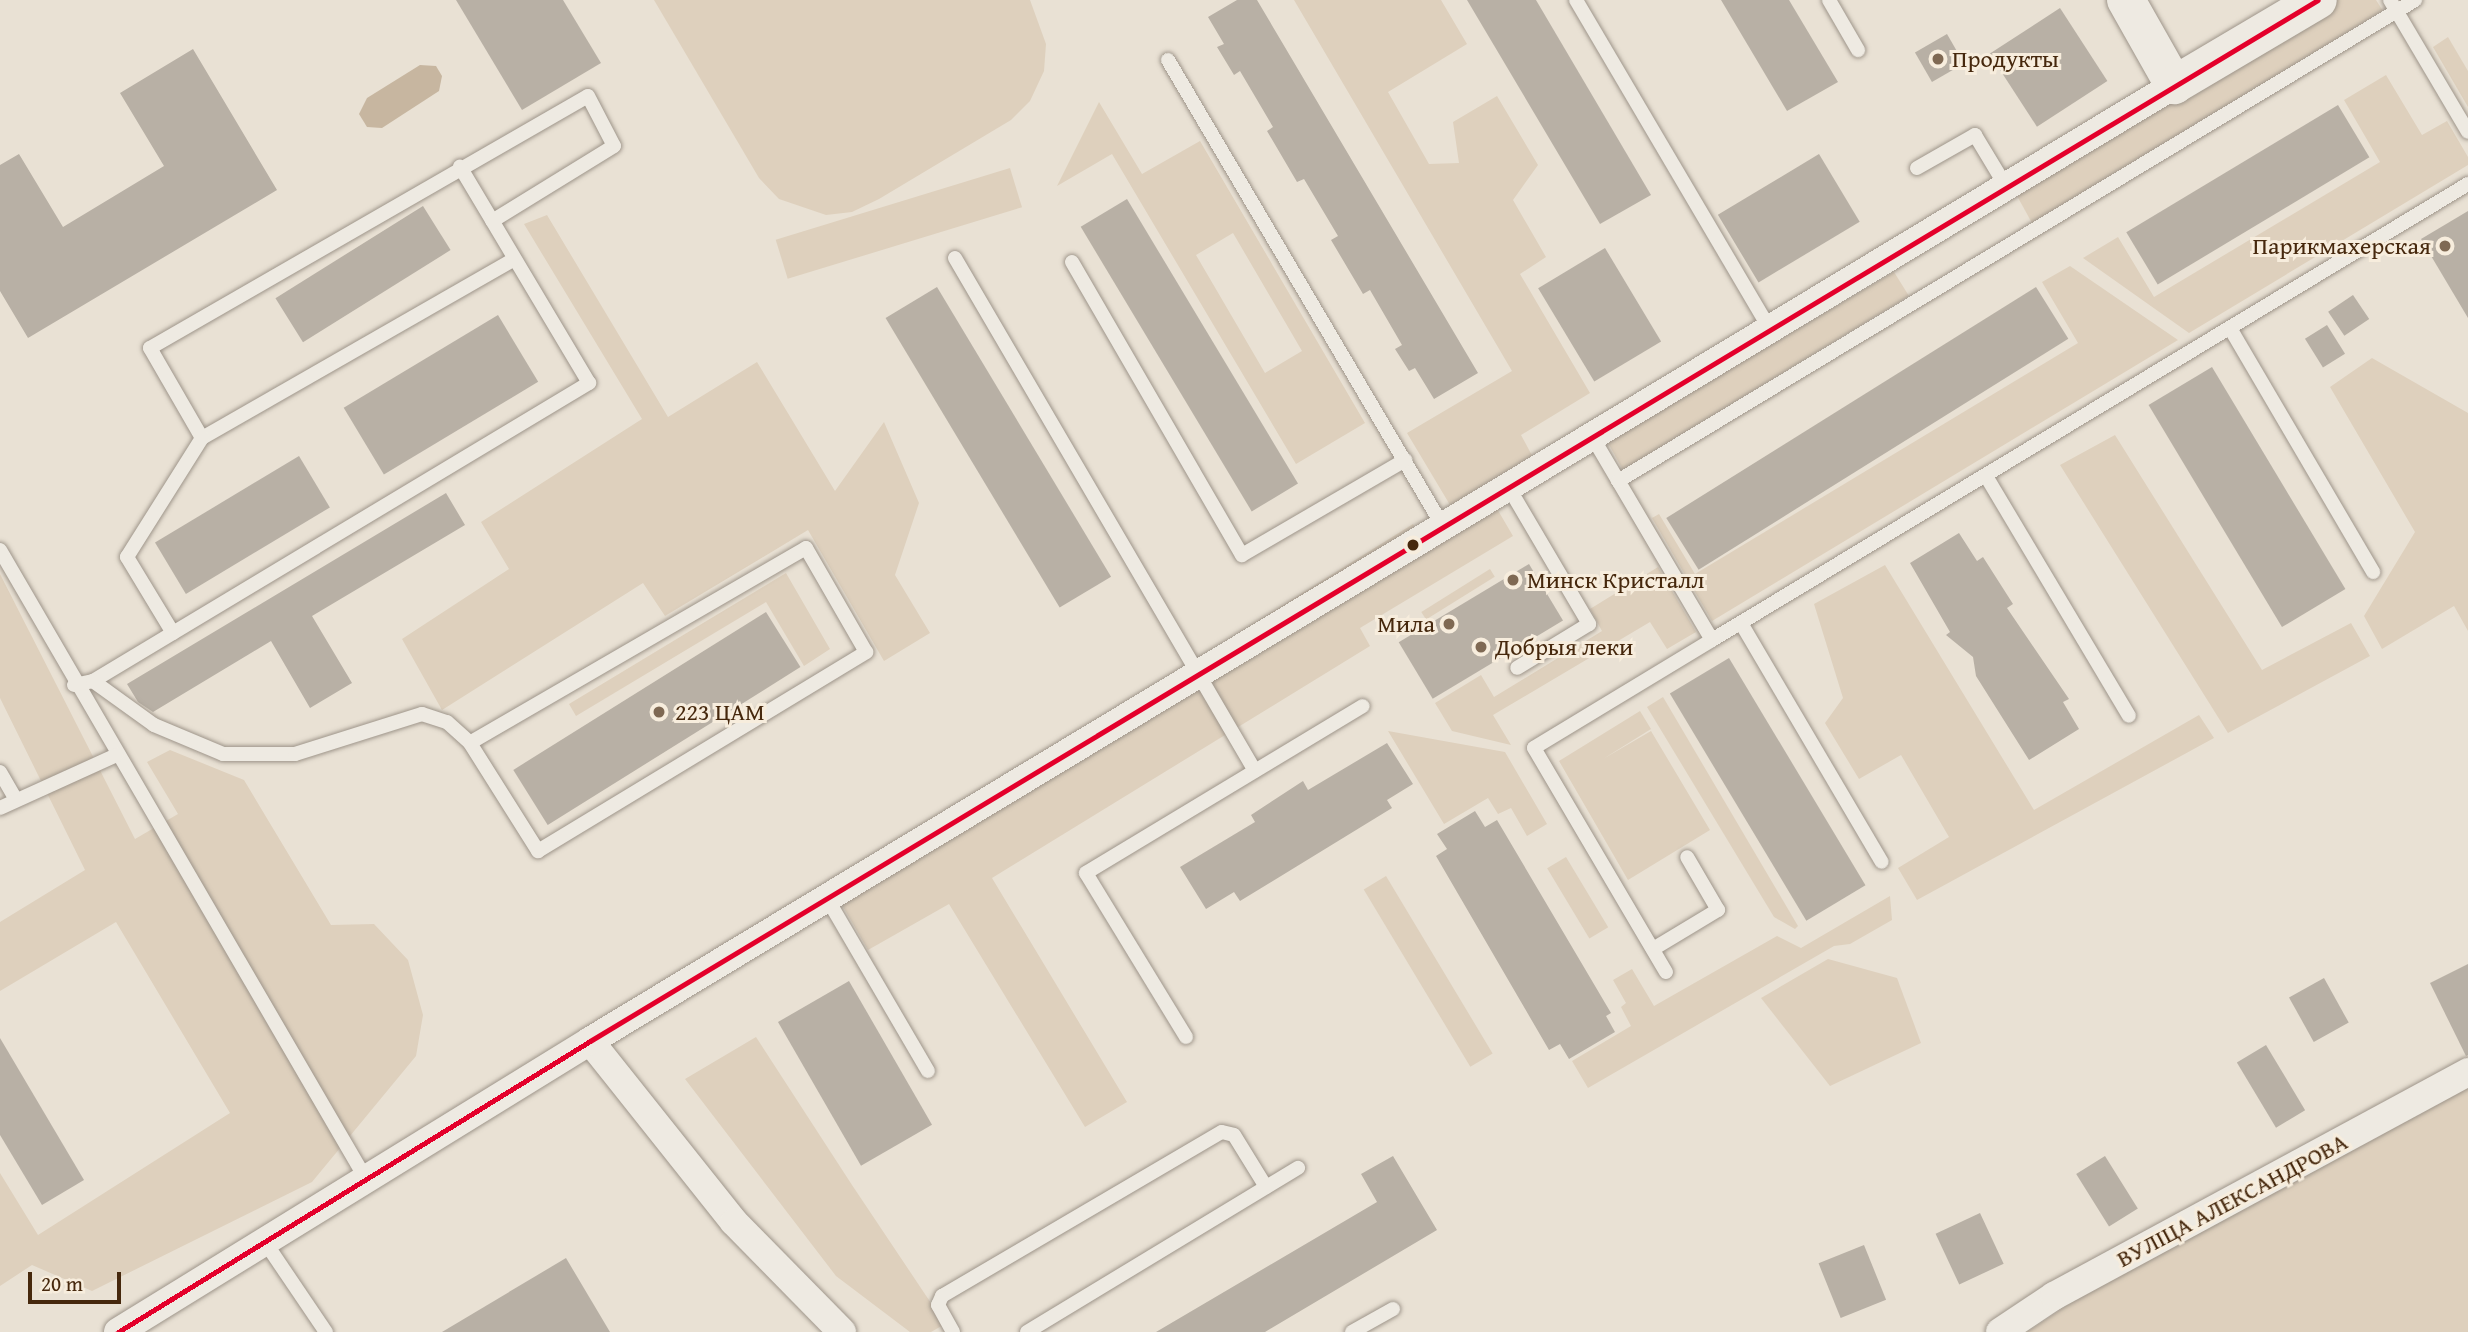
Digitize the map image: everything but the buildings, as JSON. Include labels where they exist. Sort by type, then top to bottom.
[{"type":"main road","points":[[2126,0],[2174,85],[2318,0]]},
{"type":"street","points":[[118,1332],[590,1041],[828,900],[2174,85]]},
{"type":"street","points":[[590,1041],[734,1222],[842,1332]]},
{"type":"street","name":"ВУЛІЦА АЛЕКСАНДРОВА","points":[[2000,1332],[2054,1296],[2468,1072]]},
{"type":"lane","points":[[1576,0],[1770,331]]},
{"type":"lane","points":[[1829,0],[1858,50]]},
{"type":"lane","points":[[1618,481],[2394,5],[2415,0]]},
{"type":"lane","points":[[2394,5],[2468,132]]},
{"type":"lane","points":[[1168,60],[1444,528]]},
{"type":"lane","points":[[202,438],[150,348],[460,167],[588,96],[614,146],[492,221]]},
{"type":"lane","points":[[1917,169],[1975,135],[2007,188]]},
{"type":"lane","points":[[74,685],[93,681],[589,383],[460,167]]},
{"type":"lane","points":[[1666,972],[1534,748],[2468,184]]},
{"type":"lane","points":[[955,258],[1255,771]]},
{"type":"lane","points":[[173,633],[127,557],[202,438],[514,259]]},
{"type":"lane","points":[[1072,262],[1242,555],[1405,460]]},
{"type":"lane","points":[[2230,328],[2373,572]]},
{"type":"lane","points":[[1593,438],[1712,640]]},
{"type":"lane","points":[[1986,475],[2129,716]]},
{"type":"lane","points":[[1509,488],[1589,625],[1517,668]]},
{"type":"lane","points":[[93,681],[154,725],[223,754],[295,754],[422,714],[447,722],[470,743],[538,851],[866,652],[806,548],[470,743]]},
{"type":"lane","points":[[0,550],[74,685],[108,733],[117,755],[366,1179]]},
{"type":"lane","points":[[1741,623],[1882,862]]},
{"type":"lane","points":[[1186,1037],[1086,873],[1363,706]]},
{"type":"lane","points":[[0,808],[117,755]]},
{"type":"lane","points":[[0,772],[16,800]]},
{"type":"lane","points":[[1653,949],[1718,909],[1687,857]]},
{"type":"lane","points":[[828,900],[928,1071]]},
{"type":"lane","points":[[953,1332],[938,1306],[942,1296],[1222,1132],[1234,1135],[1266,1187]]},
{"type":"lane","points":[[1027,1332],[1298,1168]]},
{"type":"lane","points":[[265,1242],[326,1332]]},
{"type":"lane","points":[[1352,1332],[1393,1309]]},
{"type":"shaded area","points":[[654,0],[1030,0],[1046,44],[1044,71],[1030,101],[1011,120],[879,199],[852,212],[826,215],[779,199],[759,178]]},
{"type":"shaded area","points":[[1294,0],[1441,0],[1467,44],[1388,92],[1429,164],[1459,163],[1453,122],[1497,96],[1538,165],[1513,200],[1546,257],[1520,274],[1590,393],[1521,435],[1535,461],[1453,510],[1407,433],[1512,371]]},
{"type":"shaded area","points":[[2336,0],[2376,0],[2383,11],[2032,223],[2016,194]]},
{"type":"shaded area","points":[[2448,37],[2468,71],[2468,107],[2433,47]]},
{"type":"shaded area","points":[[420,65],[436,66],[442,76],[439,91],[382,128],[367,127],[359,114],[367,98]]},
{"type":"shaded area","points":[[2386,75],[2422,135],[2447,121],[2468,157],[2468,165],[2189,333],[2083,258],[2118,237],[2154,297],[2380,162],[2344,100]]},
{"type":"shaded area","points":[[1099,102],[1142,174],[1200,141],[1365,423],[1296,464],[1112,154],[1057,186]],"holes":[[[1233,233],[1302,351],[1265,373],[1196,255]]]},
{"type":"shaded area","points":[[1010,168],[1022,207],[788,279],[776,240]]},
{"type":"shaded area","points":[[547,215],[668,417],[757,362],[835,491],[884,422],[919,503],[895,575],[930,633],[884,661],[808,530],[665,616],[643,583],[442,710],[402,639],[509,569],[481,522],[642,419],[524,224]]},
{"type":"shaded area","points":[[2070,266],[2178,340],[1712,621],[1652,518],[1659,514],[1695,574],[2078,343],[2042,282]]},
{"type":"shaded area","points":[[1894,272],[1909,296],[1623,470],[1607,441]]},
{"type":"shaded area","points":[[2372,358],[2468,413],[2468,631],[2454,606],[2382,649],[2364,616],[2415,532],[2330,387]]},
{"type":"shaded area","points":[[2115,435],[2262,670],[2351,623],[2370,656],[2228,733],[2060,465]]},
{"type":"shaded area","points":[[1496,507],[1513,536],[1360,628],[1370,646],[992,878],[1127,1102],[1085,1127],[949,904],[868,950],[841,903]]},
{"type":"shaded area","points":[[1413,524],[1418,532],[1203,666],[1198,658]]},
{"type":"shaded area","points":[[1885,565],[2034,810],[2199,715],[2214,738],[1917,900],[1898,868],[1949,837],[1901,755],[1859,779],[1825,723],[1843,698],[1814,604]]},
{"type":"shaded area","points":[[1658,567],[1696,632],[1667,649],[1650,622],[1493,715],[1511,745],[1452,731],[1435,703],[1481,675],[1494,697],[1602,631],[1590,609]]},
{"type":"shaded area","points":[[1490,569],[1495,577],[1426,620],[1421,612]]},
{"type":"shaded area","points":[[786,573],[830,649],[804,666],[766,602],[576,716],[569,704]]},
{"type":"shaded area","points":[[0,574],[135,839],[178,814],[147,762],[170,750],[244,780],[331,925],[374,924],[408,960],[423,1015],[416,1056],[312,1182],[92,1291],[32,1265],[0,1286],[0,1173],[38,1235],[230,1113],[116,922],[0,991],[0,922],[85,870],[0,698]]},
{"type":"shaded area","points":[[1663,697],[1798,926],[1795,929],[1774,917],[1647,707]]},
{"type":"shaded area","points":[[1640,711],[1651,729],[1603,759],[1651,731],[1710,830],[1628,880],[1559,761]]},
{"type":"shaded area","points":[[1388,731],[1505,752],[1547,824],[1527,836],[1511,808],[1498,814],[1488,798],[1444,824]]},
{"type":"shaded area","points":[[1566,857],[1608,927],[1589,939],[1547,868]]},
{"type":"shaded area","points":[[1386,876],[1493,1053],[1470,1067],[1364,889]]},
{"type":"shaded area","points":[[1890,896],[1892,920],[1850,944],[1834,946],[1588,1088],[1572,1061],[1631,1026],[1621,1007],[1626,1003],[1613,980],[1632,969],[1654,1006],[1777,936],[1801,948]]},
{"type":"shaded area","points":[[1828,959],[1897,978],[1921,1043],[1830,1086],[1761,998]]},
{"type":"shaded area","points":[[756,1037],[945,1324],[931,1332],[910,1332],[836,1276],[685,1079]]},
{"type":"shaded area","points":[[2468,1088],[2468,1332],[2027,1332],[2075,1300]]},
{"type":"transit line","points":[[118,1332],[590,1041],[2318,0]]},
{"type":"place","name":"Продукты","points":[[1938,59]]},
{"type":"place","name":"Парикмахерская","points":[[2445,246]]},
{"type":"place","name":"Минск Кристалл","points":[[1513,580]]},
{"type":"place","name":"Мила","points":[[1449,624]]},
{"type":"place","name":"Добрыя леки","points":[[1481,647]]},
{"type":"place","name":"223 ЦAM","points":[[659,712]]}]
